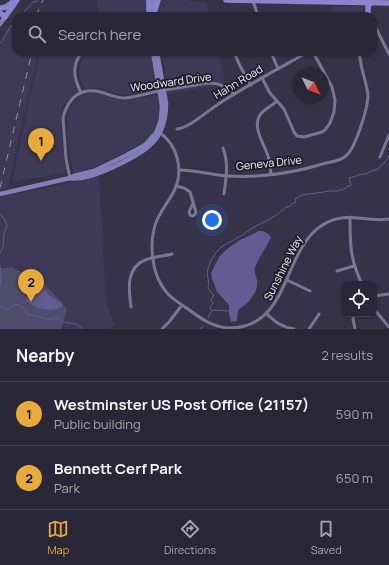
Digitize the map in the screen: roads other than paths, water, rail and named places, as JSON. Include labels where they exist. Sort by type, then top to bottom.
[{"type":"highway","points":[[14,0],[0,10],[6,16],[17,0]]},
{"type":"highway","points":[[149,0],[151,12]]},
{"type":"highway","points":[[152,12],[158,0]]},
{"type":"highway","points":[[226,0],[362,1],[389,3]]},
{"type":"highway","points":[[369,12],[368,7],[371,2]]},
{"type":"main road","points":[[152,12],[154,0]]},
{"type":"main road","points":[[0,24],[6,16]]},
{"type":"main road","points":[[154,56],[162,91]]},
{"type":"main road","points":[[0,194],[70,178],[75,179],[89,176],[138,154],[152,144],[159,132],[162,114],[162,91],[158,56]]},
{"type":"street","points":[[253,1],[257,12]]},
{"type":"street","points":[[362,1],[368,12]]},
{"type":"street","points":[[377,30],[389,54]]},
{"type":"street","points":[[70,178],[66,159],[63,118],[64,111],[69,102],[81,93],[76,83],[74,71],[76,62],[80,56]]},
{"type":"street","points":[[236,56],[251,85]]},
{"type":"street","points":[[273,56],[278,69]]},
{"type":"street","name":"Hahn Road","points":[[177,129],[184,127],[234,94],[301,56]]},
{"type":"street","points":[[315,56],[322,68]]},
{"type":"street","name":"Geneva Drive","points":[[178,170],[191,170],[226,176],[249,176],[302,170],[345,157],[352,150],[355,144],[365,113],[368,96],[360,56]]},
{"type":"street","points":[[262,78],[270,93],[284,109],[294,132],[297,136],[302,138],[325,130],[330,123],[335,108],[335,97],[329,82]]},
{"type":"street","name":"Woodward Drive","points":[[81,93],[91,90],[123,98],[214,83],[220,84],[234,94]]},
{"type":"street","points":[[271,174],[269,160],[257,125],[261,114],[277,101]]},
{"type":"street","name":"Sunshine Way","points":[[159,132],[168,139],[177,157],[178,180],[172,194],[161,212],[152,240],[153,258],[156,272],[162,287],[170,297],[208,323],[231,329],[252,324],[267,314],[277,302],[303,245],[322,225],[341,217],[378,220],[389,219]]},
{"type":"street","points":[[380,157],[389,134]]},
{"type":"street","points":[[223,148],[226,160],[224,194]]},
{"type":"street","points":[[176,186],[188,190],[193,203]]},
{"type":"street","points":[[350,217],[351,249],[354,266],[361,281]]},
{"type":"street","points":[[130,307],[129,282],[131,272],[134,268],[142,261],[172,254]]},
{"type":"street","points":[[337,272],[354,266]]},
{"type":"street","points":[[287,280],[310,291]]},
{"type":"street","points":[[377,296],[389,294]]},
{"type":"street","points":[[162,329],[182,305]]},
{"type":"street","points":[[377,313],[389,327]]},
{"type":"street","points":[[267,314],[280,324],[294,329]]},
{"type":"street","points":[[310,329],[319,314]]},
{"type":"street","points":[[353,317],[355,329]]},
{"type":"waterway","points":[[24,12],[33,2],[38,0]]},
{"type":"waterway","points":[[0,44],[12,25]]},
{"type":"waterway","points":[[208,318],[212,310],[210,309],[213,303],[211,300],[214,295],[208,288],[208,271],[212,259],[220,248],[273,217],[286,207],[289,207],[296,202],[295,199],[302,195],[338,191],[350,186],[349,178],[377,170],[389,156]]},
{"type":"waterway","points":[[0,215],[4,218],[7,226],[4,233],[3,247],[0,253]]},
{"type":"waterway","points":[[0,266],[0,286]]},
{"type":"waterway","points":[[0,306],[6,310],[15,305],[19,305],[25,309],[28,315],[48,319],[57,318],[62,322],[76,324],[83,329]]},
{"type":"waterway","points":[[212,310],[229,311]]},
{"type":"waterway","points":[[200,329],[203,326]]},
{"type":"railway","points":[[38,12],[43,0]]},
{"type":"railway","points":[[0,188],[31,56]]},
{"type":"place","name":"Westminster US Post Office (21157)","points":[[41,161]]},
{"type":"place","name":"Bennett Cerf Park","points":[[31,302]]}]
